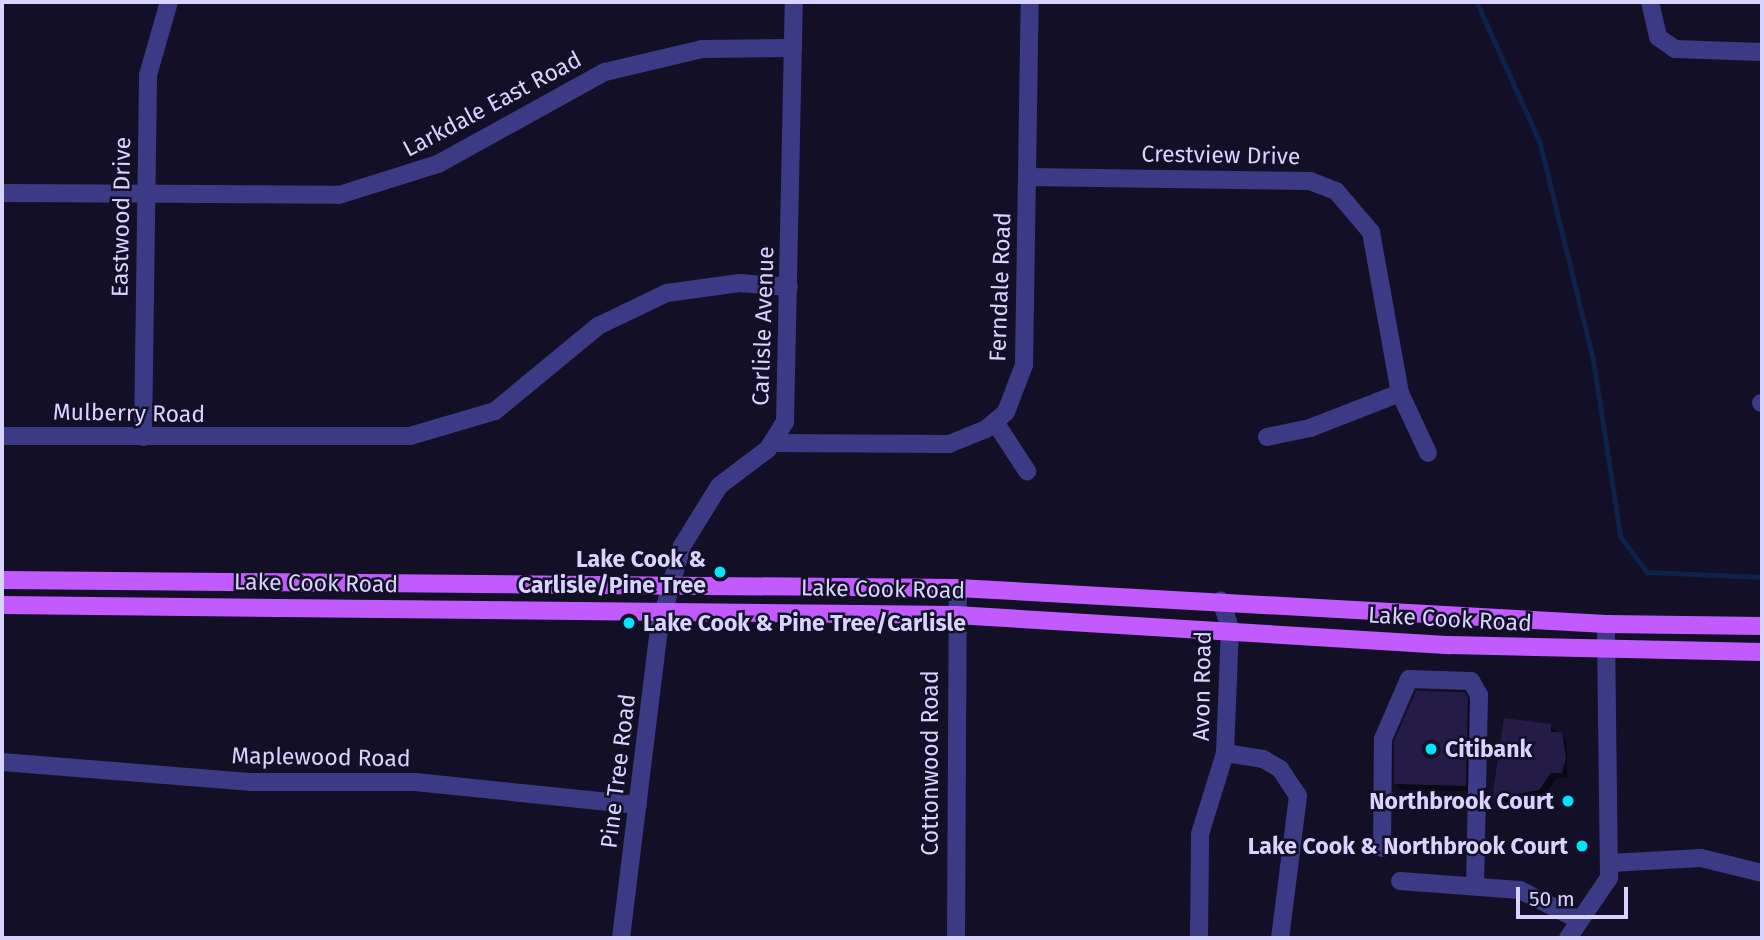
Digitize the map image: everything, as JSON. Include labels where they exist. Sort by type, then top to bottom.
[{"type":"main road","name":"Lake Cook Road","points":[[2,580],[958,588],[1221,600],[1606,624],[1762,625]]},
{"type":"main road","name":"Lake Cook Road","points":[[2,605],[957,615],[1606,650],[1762,652]]},
{"type":"street","name":"Eastwood Drive","points":[[143,437],[148,75],[169,2]]},
{"type":"street","name":"Carlisle Avenue","points":[[773,443],[788,396],[794,2]]},
{"type":"street","name":"Ferndale Road","points":[[773,443],[933,446],[969,439],[995,422],[1018,390],[1024,365],[1030,2]]},
{"type":"street","points":[[1650,2],[1658,37],[1675,50],[1762,52]]},
{"type":"street","name":"Larkdale East Road","points":[[2,192],[339,195],[404,178],[564,91],[656,57],[702,49],[793,48]]},
{"type":"street","name":"Crestview Drive","points":[[1027,177],[1324,184],[1353,206],[1371,232],[1399,393],[1428,453]]},
{"type":"street","name":"Mulberry Road","points":[[2,436],[365,440],[454,427],[522,395],[571,348],[632,307],[703,285],[789,287]]},
{"type":"street","points":[[1267,436],[1310,428],[1399,393]]},
{"type":"street","points":[[995,422],[1027,471]]},
{"type":"street","points":[[666,610],[696,515],[719,486],[773,443]]},
{"type":"street","name":"Cottonwood Road","points":[[956,938],[958,588]]},
{"type":"street","name":"Avon Road","points":[[1199,938],[1200,834],[1225,753],[1230,628],[1221,600]]},
{"type":"street","name":"Pine Tree Road","points":[[621,938],[666,610]]},
{"type":"street","points":[[1568,938],[1577,919],[1602,892],[1610,863],[1606,624]]},
{"type":"street","points":[[1382,848],[1383,739],[1409,679],[1471,681],[1479,695],[1475,885]]},
{"type":"street","points":[[1225,753],[1272,764],[1293,779],[1298,796],[1280,938]]},
{"type":"street","name":"Maplewood Road","points":[[2,762],[252,782],[415,782],[638,805]]},
{"type":"street","points":[[1610,863],[1701,858],[1762,873]]},
{"type":"street","points":[[1400,881],[1520,890],[1577,919]]},
{"type":"building","name":"Citibank","points":[[1416,691],[1464,692],[1468,698],[1466,786],[1394,784],[1394,741]]},
{"type":"building","points":[[1504,718],[1551,724],[1551,732],[1562,732],[1566,758],[1562,773],[1551,773],[1539,790],[1492,799]]},
{"type":"waterway","points":[[1477,2],[1540,142],[1593,357],[1621,537],[1647,572],[1762,577]]},
{"type":"place","name":"Lake Cook & Carlisle/Pine Tree","points":[[720,572]]},
{"type":"place","name":"Lake Cook & Pine Tree/Carlisle","points":[[629,623]]},
{"type":"place","name":"Citibank","points":[[1431,749]]},
{"type":"place","name":"Northbrook Court","points":[[1568,801]]},
{"type":"place","name":"Lake Cook & Northbrook Court","points":[[1582,846]]}]
